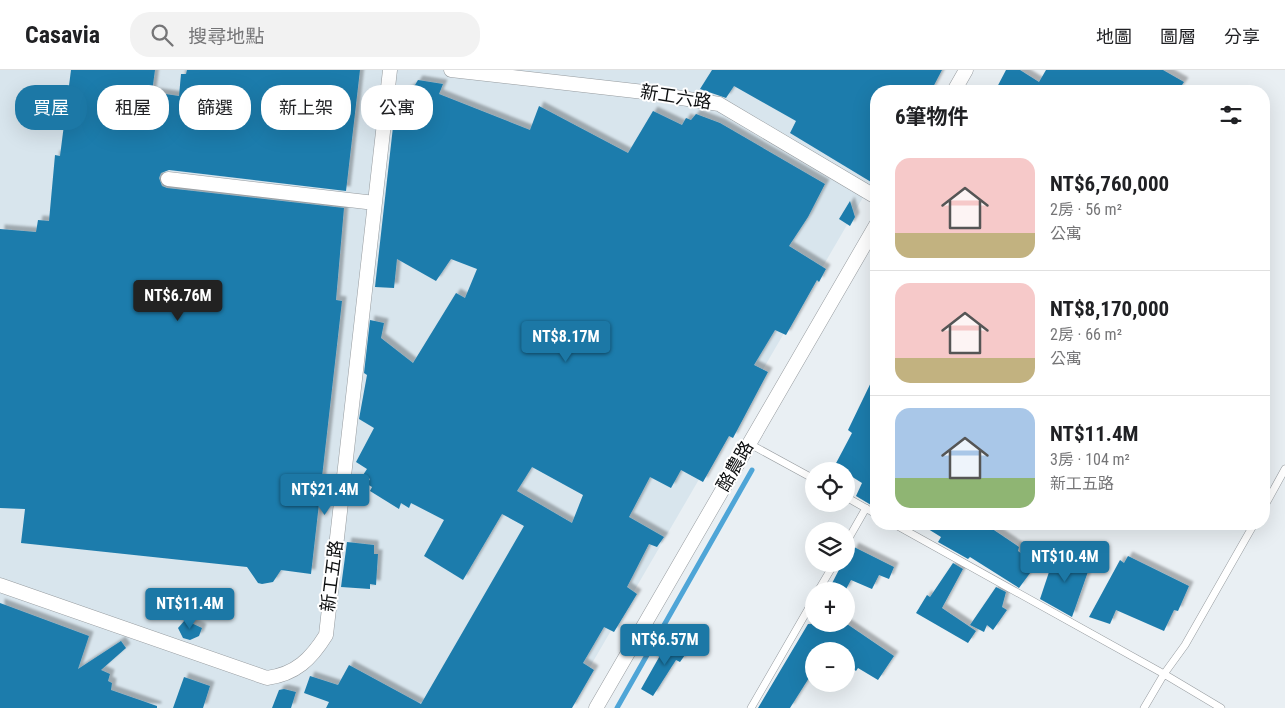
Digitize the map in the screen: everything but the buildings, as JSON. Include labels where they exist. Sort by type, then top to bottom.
[{"type":"street","name":"新工五路","points":[[0,585],[266,678],[280,676],[296,670],[313,655],[326,635],[390,70]]},
{"type":"street","name":"新工六路","points":[[451,70],[578,84],[719,104],[870,193]]},
{"type":"street","points":[[957,85],[966,70]]},
{"type":"street","points":[[168,179],[375,203]]},
{"type":"street","name":"酪農路","points":[[596,708],[870,235]]},
{"type":"lane","points":[[748,443],[805,474]]},
{"type":"lane","points":[[1270,496],[1285,469]]},
{"type":"lane","points":[[855,502],[870,510]]},
{"type":"lane","points":[[855,527],[866,508]]},
{"type":"lane","points":[[905,530],[1164,674],[1221,708]]},
{"type":"lane","points":[[1144,708],[1164,674],[1185,645],[1251,530]]},
{"type":"lane","points":[[751,708],[805,615]]},
{"type":"shaded area","points":[[0,70],[937,70],[928,85],[870,85],[870,185],[566,708],[0,708]]},
{"type":"waterway","points":[[617,708],[752,470]]}]
